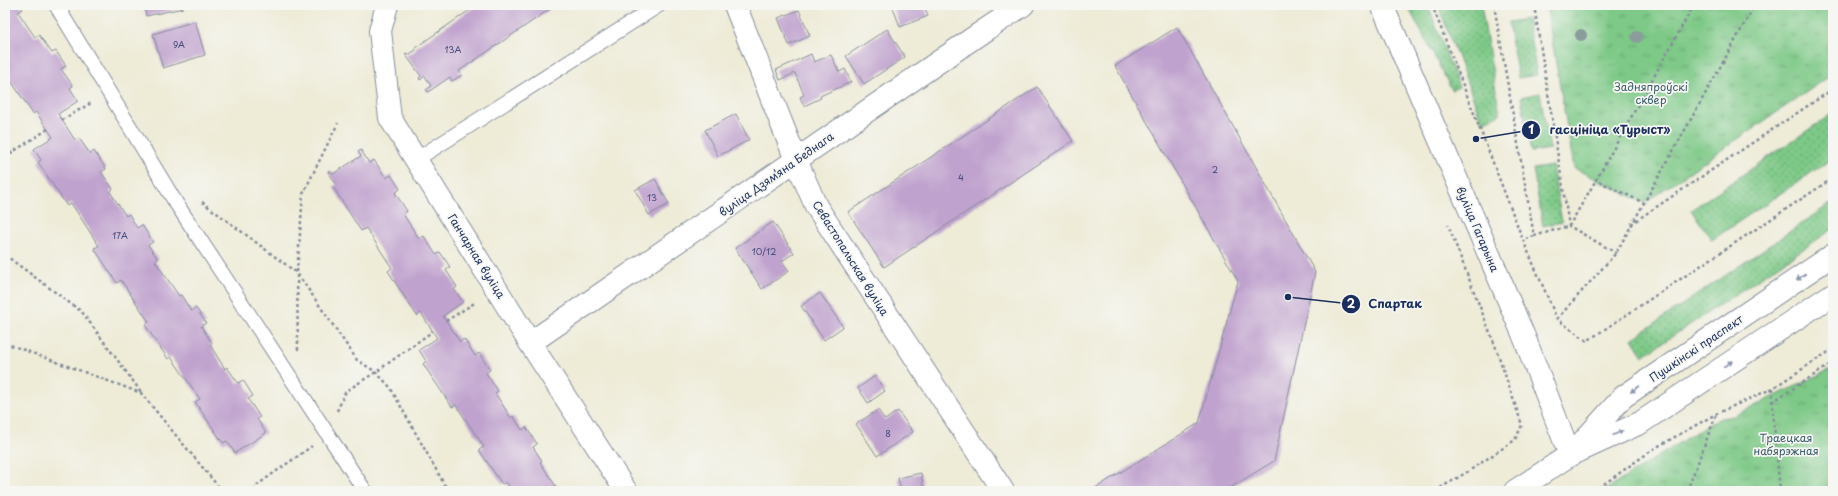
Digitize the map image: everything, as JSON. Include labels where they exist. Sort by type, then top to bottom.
[{"type":"street","name":"Ганчарная вуліца","points":[[387,5],[380,31],[390,118],[530,343],[626,491]]},
{"type":"street","name":"Севастопальская вуліца","points":[[735,5],[796,160],[816,206],[1003,491]]},
{"type":"street","name":"вуліца Дзямʼяна Беднага","points":[[530,343],[1023,5]]},
{"type":"street","name":"вуліца Гагарына","points":[[1382,5],[1523,334],[1570,455]]},
{"type":"street","name":"Пушкінскі праспект","points":[[1570,455],[1623,397],[1833,255]]},
{"type":"street","name":"Пушкінскі праспект","points":[[1516,491],[1570,455],[1640,423],[1833,294]]},
{"type":"lane","points":[[56,5],[176,203],[365,491]]},
{"type":"lane","points":[[417,160],[660,5]]},
{"type":"path","points":[[1432,5],[1523,240],[1557,319],[1587,342],[1833,178]]},
{"type":"path","points":[[1494,5],[1534,236]]},
{"type":"path","points":[[1534,5],[1569,226]]},
{"type":"path","points":[[1523,240],[1569,226],[1694,5]]},
{"type":"path","points":[[1557,319],[1616,253],[1755,5]]},
{"type":"path","points":[[1631,224],[1833,89]]},
{"type":"path","points":[[62,120],[109,93]]},
{"type":"path","points":[[298,351],[297,273],[303,194],[338,123]]},
{"type":"path","points":[[5,157],[48,129]]},
{"type":"path","points":[[1596,180],[1644,204]]},
{"type":"path","points":[[196,198],[297,273],[357,360],[376,372],[390,387],[448,491]]},
{"type":"path","points":[[1569,226],[1616,253]]},
{"type":"path","points":[[5,255],[82,312],[141,393],[222,491]]},
{"type":"path","points":[[446,321],[497,289]]},
{"type":"path","points":[[254,491],[257,485],[327,435],[346,391],[376,372],[432,330]]},
{"type":"path","points":[[5,343],[141,393]]},
{"type":"path","points":[[1435,491],[1469,471],[1514,440],[1522,425],[1496,348]]},
{"type":"path","points":[[1594,491],[1655,448],[1716,414],[1773,388],[1833,350]]},
{"type":"path","points":[[1772,402],[1833,363]]},
{"type":"path","points":[[1773,388],[1772,402],[1780,491]]},
{"type":"path","points":[[1687,491],[1716,414]]},
{"type":"green space","points":[[1407,5],[1428,5],[1459,87],[1452,90]]},
{"type":"green space","points":[[1438,5],[1481,5],[1500,114],[1482,122]]},
{"type":"green space","name":"Задняпроўскі сквер","points":[[1546,5],[1833,5],[1833,74],[1644,203],[1574,168]]},
{"type":"green space","points":[[1527,19],[1537,75],[1518,78],[1508,22]]},
{"type":"green space","points":[[1540,93],[1550,149],[1531,152],[1521,97]]},
{"type":"green space","points":[[1833,113],[1833,158],[1712,240],[1691,210]]},
{"type":"green space","points":[[1552,166],[1562,222],[1543,226],[1533,169]]},
{"type":"green space","points":[[1833,202],[1833,229],[1643,356],[1632,339]]},
{"type":"green space","name":"Траецкая набярэжная","points":[[1833,368],[1833,491],[1604,491],[1707,425],[1721,418],[1734,416]]},
{"type":"building","points":[[5,5],[20,5],[23,9],[18,12],[35,37],[39,35],[52,53],[56,51],[66,66],[61,69],[73,86],[70,88],[78,101],[58,114],[75,140],[79,138],[90,154],[94,151],[106,169],[101,172],[113,189],[110,192],[126,216],[129,214],[137,228],[142,225],[153,242],[148,245],[158,259],[155,261],[179,296],[181,295],[191,311],[196,308],[206,323],[201,326],[212,343],[210,345],[225,369],[227,367],[238,383],[243,380],[253,396],[248,399],[260,417],[257,419],[266,433],[235,453],[227,441],[223,443],[195,402],[200,399],[171,357],[168,359],[145,325],[149,322],[121,280],[117,283],[94,248],[99,246],[71,203],[67,206],[38,162],[41,160],[34,149],[53,137],[36,112],[33,114],[5,72],[5,68],[7,67],[5,63]]},
{"type":"building","points":[[144,5],[182,5],[183,8],[146,16]]},
{"type":"building","points":[[477,5],[556,5],[459,71],[462,75],[452,81],[450,77],[428,92],[426,90],[431,86],[425,76],[420,80],[419,78],[421,76],[405,54],[407,53],[408,55],[416,50],[415,48]]},
{"type":"building","points":[[892,5],[924,5],[928,16],[900,27]]},
{"type":"building","points":[[799,10],[810,36],[789,45],[778,18]]},
{"type":"building","points":[[195,21],[205,55],[163,68],[153,34]]},
{"type":"building","points":[[1177,27],[1315,272],[1274,461],[1225,491],[1091,491],[1199,423],[1238,281],[1115,66]]},
{"type":"building","points":[[887,29],[905,57],[864,84],[846,56]]},
{"type":"building","points":[[811,54],[814,62],[831,55],[839,72],[845,69],[851,82],[820,96],[821,98],[804,106],[800,97],[804,95],[795,73],[780,80],[776,70]]},
{"type":"building","points":[[1037,87],[1073,141],[884,267],[848,212]]},
{"type":"building","points":[[736,114],[749,140],[718,156],[705,130]]},
{"type":"building","points":[[361,150],[369,163],[374,160],[386,178],[391,175],[400,189],[395,193],[407,211],[403,214],[419,239],[424,236],[436,255],[440,252],[450,267],[446,270],[457,287],[454,289],[463,302],[443,316],[460,342],[464,339],[475,356],[479,353],[490,370],[486,373],[498,391],[495,393],[511,418],[513,416],[522,430],[526,427],[537,444],[533,447],[542,461],[540,462],[559,491],[512,491],[506,482],[502,484],[479,450],[484,447],[456,405],[452,407],[423,364],[426,361],[419,350],[437,338],[421,313],[417,316],[388,271],[392,268],[366,228],[361,231],[333,187],[337,185],[328,172],[330,170],[333,174],[361,156],[358,152]]},
{"type":"building","points":[[655,179],[669,204],[649,215],[635,190]]},
{"type":"building","points":[[773,222],[794,253],[782,261],[789,271],[762,289],[735,248]]},
{"type":"building","points":[[820,293],[843,327],[824,340],[801,306]]},
{"type":"building","points":[[875,376],[885,391],[868,403],[858,388]]},
{"type":"building","points":[[878,410],[885,420],[898,411],[913,432],[877,456],[856,424]]},
{"type":"building","points":[[921,473],[924,491],[901,491],[898,478]]},
{"type":"place","name":"гасцініца «Турыст»","points":[[1476,139]]},
{"type":"place","name":"Спартак","points":[[1288,297]]}]
